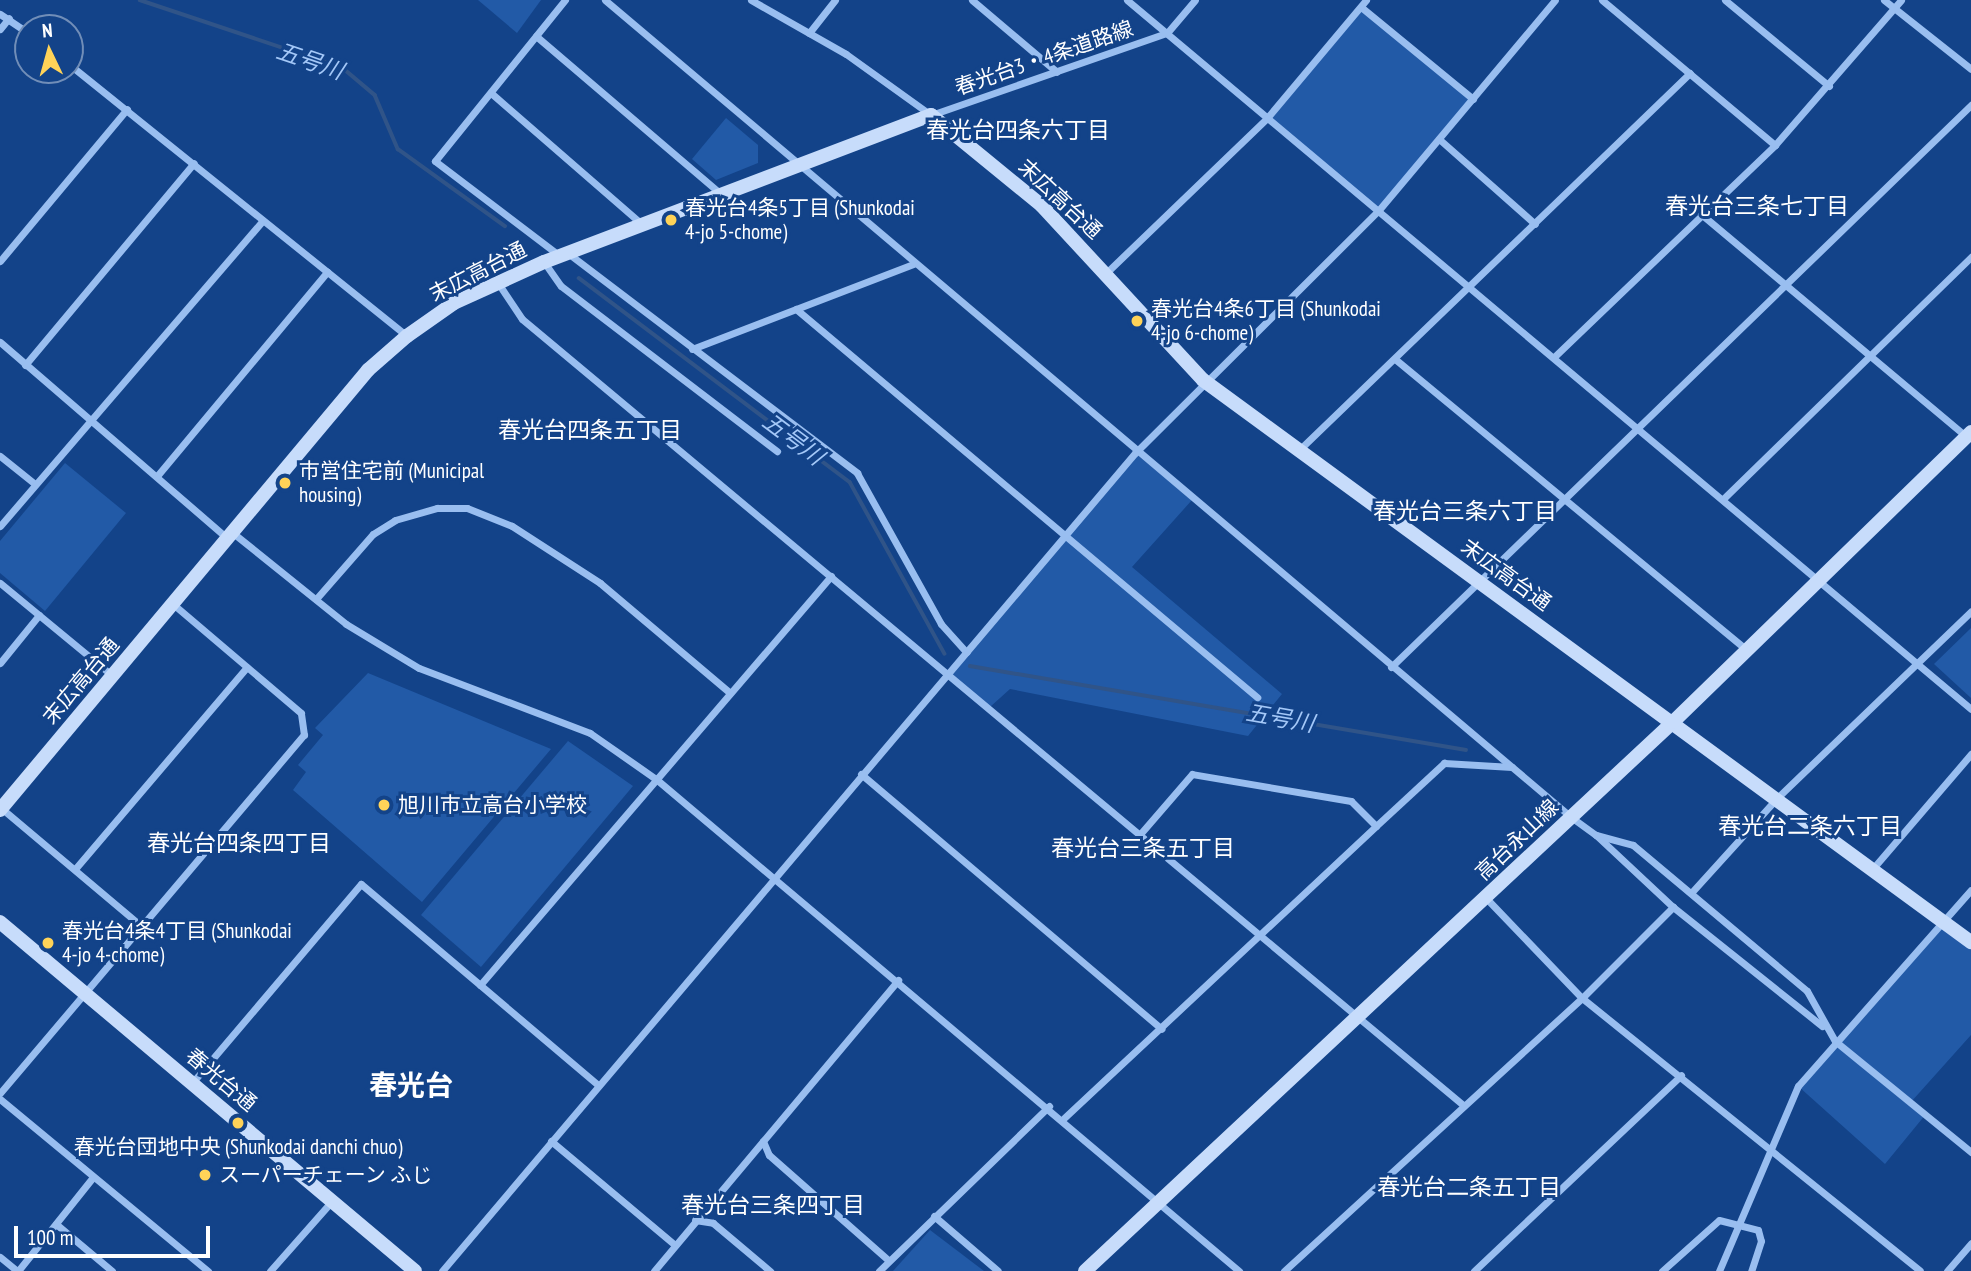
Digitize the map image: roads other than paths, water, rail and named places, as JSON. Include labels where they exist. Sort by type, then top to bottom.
[{"type":"street","points":[[565,0],[435,161],[857,473],[942,624],[966,652]]},
{"type":"street","points":[[605,0],[1135,453],[1596,835],[1673,907],[1823,1026],[1835,1041],[1971,1152]]},
{"type":"street","points":[[751,0],[809,33],[932,115]]},
{"type":"street","points":[[809,33],[835,0]]},
{"type":"street","points":[[972,0],[1057,72]]},
{"type":"street","points":[[1127,0],[1636,428],[1820,578],[1916,665],[1971,709]]},
{"type":"street","name":"春光台3・4条道路線","points":[[932,115],[1167,33],[1195,0]]},
{"type":"street","points":[[1105,274],[1267,118],[1367,0]]},
{"type":"street","points":[[442,1271],[1135,453],[1203,380],[1378,211],[1555,0]]},
{"type":"street","points":[[1602,0],[1775,145]]},
{"type":"street","points":[[1725,0],[1829,86]]},
{"type":"street","points":[[1884,0],[1971,69]]},
{"type":"street","points":[[1554,357],[1775,145],[1901,0]]},
{"type":"street","points":[[1360,7],[1473,99]]},
{"type":"street","points":[[0,14],[14,22]]},
{"type":"street","points":[[0,29],[9,18]]},
{"type":"street","points":[[536,36],[721,194]]},
{"type":"street","points":[[1299,450],[1690,73]]},
{"type":"street","points":[[84,76],[407,336]]},
{"type":"street","points":[[491,93],[644,226]]},
{"type":"street","points":[[1391,667],[1971,105]]},
{"type":"street","points":[[0,261],[128,109]]},
{"type":"street","name":"末広高台通","points":[[0,809],[368,370],[407,336],[498,282],[544,262],[932,115],[1042,206],[1203,380],[1777,798],[1875,866],[1971,942]]},
{"type":"street","points":[[1439,139],[1535,224]]},
{"type":"street","points":[[25,365],[194,163]]},
{"type":"street","points":[[1701,214],[1970,436]]},
{"type":"street","points":[[0,526],[263,220]]},
{"type":"street","points":[[0,245],[8,251]]},
{"type":"street","points":[[1723,499],[1971,257]]},
{"type":"street","points":[[544,262],[561,286],[777,450]]},
{"type":"street","points":[[692,349],[913,264]]},
{"type":"street","points":[[157,476],[327,272]]},
{"type":"street","points":[[498,282],[522,319],[1359,1015],[1463,1105]]},
{"type":"street","points":[[796,309],[1257,696]]},
{"type":"street","points":[[0,342],[157,476],[346,624],[419,668],[590,733],[656,779],[775,875],[1064,1118],[1232,1269]]},
{"type":"street","points":[[1395,359],[1746,649]]},
{"type":"street","name":"高台永山線","points":[[1085,1271],[1673,722],[1970,436]]},
{"type":"street","points":[[0,456],[36,484]]},
{"type":"street","points":[[316,599],[373,534],[395,520],[437,508],[467,508],[512,526],[600,583],[730,692]]},
{"type":"street","points":[[481,985],[831,576]]},
{"type":"street","points":[[0,583],[113,676]]},
{"type":"street","points":[[0,1093],[304,735],[301,713],[173,603]]},
{"type":"street","points":[[1691,893],[1777,798],[1971,611]]},
{"type":"street","points":[[0,663],[39,615]]},
{"type":"street","points":[[75,869],[247,667]]},
{"type":"street","points":[[1875,866],[1971,754]]},
{"type":"street","points":[[1064,1118],[1444,763],[1513,767]]},
{"type":"street","points":[[861,774],[1162,1029]]},
{"type":"street","points":[[1141,833],[1192,774],[1350,801],[1376,826]]},
{"type":"street","points":[[0,809],[141,926]]},
{"type":"street","points":[[1596,835],[1633,845],[1691,893],[1807,991],[1823,1026]]},
{"type":"street","points":[[192,1083],[361,884],[598,1085]]},
{"type":"street","points":[[1719,1271],[1798,1086],[1971,890]]},
{"type":"street","points":[[1486,898],[1581,998],[1681,1075],[1920,1271]]},
{"type":"street","points":[[1284,1271],[1581,998],[1673,907]]},
{"type":"street","name":"春光台通","points":[[0,922],[415,1271]]},
{"type":"street","points":[[653,1271],[898,980]]},
{"type":"street","points":[[1474,1271],[1681,1075]]},
{"type":"street","points":[[0,1099],[208,1271]]},
{"type":"street","points":[[879,1271],[1049,1106]]},
{"type":"street","points":[[551,1141],[675,1245]]},
{"type":"street","points":[[763,1141],[769,1155],[888,1260]]},
{"type":"street","points":[[0,1257],[18,1271],[93,1177]]},
{"type":"street","points":[[270,1271],[332,1201]]},
{"type":"street","points":[[933,1216],[998,1271]]},
{"type":"street","points":[[695,1220],[713,1223],[768,1271]]},
{"type":"street","points":[[1662,1271],[1719,1220],[1758,1230],[1761,1241],[1751,1271]]},
{"type":"street","points":[[56,1224],[112,1271]]},
{"type":"street","points":[[1947,1271],[1971,1243]]},
{"type":"waterway","name":"五号川","points":[[140,0],[343,68],[375,95],[398,149],[505,226]]},
{"type":"waterway","name":"五号川","points":[[579,278],[850,482],[945,654]]},
{"type":"waterway","name":"五号川","points":[[970,666],[1466,750]]},
{"type":"place","name":"春光台4条5丁目 (Shunkodai 4-jo 5-chome)","points":[[671,220]]},
{"type":"place","name":"春光台4条6丁目 (Shunkodai 4-jo 6-chome)","points":[[1137,321]]},
{"type":"place","name":"市営住宅前 (Municipal housing)","points":[[285,483]]},
{"type":"place","name":"旭川市立高台小学校","points":[[384,805]]},
{"type":"place","name":"春光台4条4丁目 (Shunkodai 4-jo 4-chome)","points":[[48,943]]},
{"type":"place","name":"春光台団地中央 (Shunkodai danchi chuo)","points":[[238,1123]]},
{"type":"place","name":"スーパーチェーン ふじ","points":[[205,1175]]},
{"type":"district","name":"春光台四条六丁目","points":[[1018,130]]},
{"type":"district","name":"春光台三条七丁目","points":[[1757,206]]},
{"type":"district","name":"春光台四条五丁目","points":[[590,430]]},
{"type":"district","name":"春光台三条六丁目","points":[[1465,511]]},
{"type":"district","name":"春光台二条六丁目","points":[[1810,826]]},
{"type":"district","name":"春光台四条四丁目","points":[[239,843]]},
{"type":"district","name":"春光台三条五丁目","points":[[1143,848]]},
{"type":"district","name":"春光台","points":[[411,1085]]},
{"type":"district","name":"春光台二条五丁目","points":[[1469,1187]]},
{"type":"district","name":"春光台三条四丁目","points":[[773,1205]]}]
